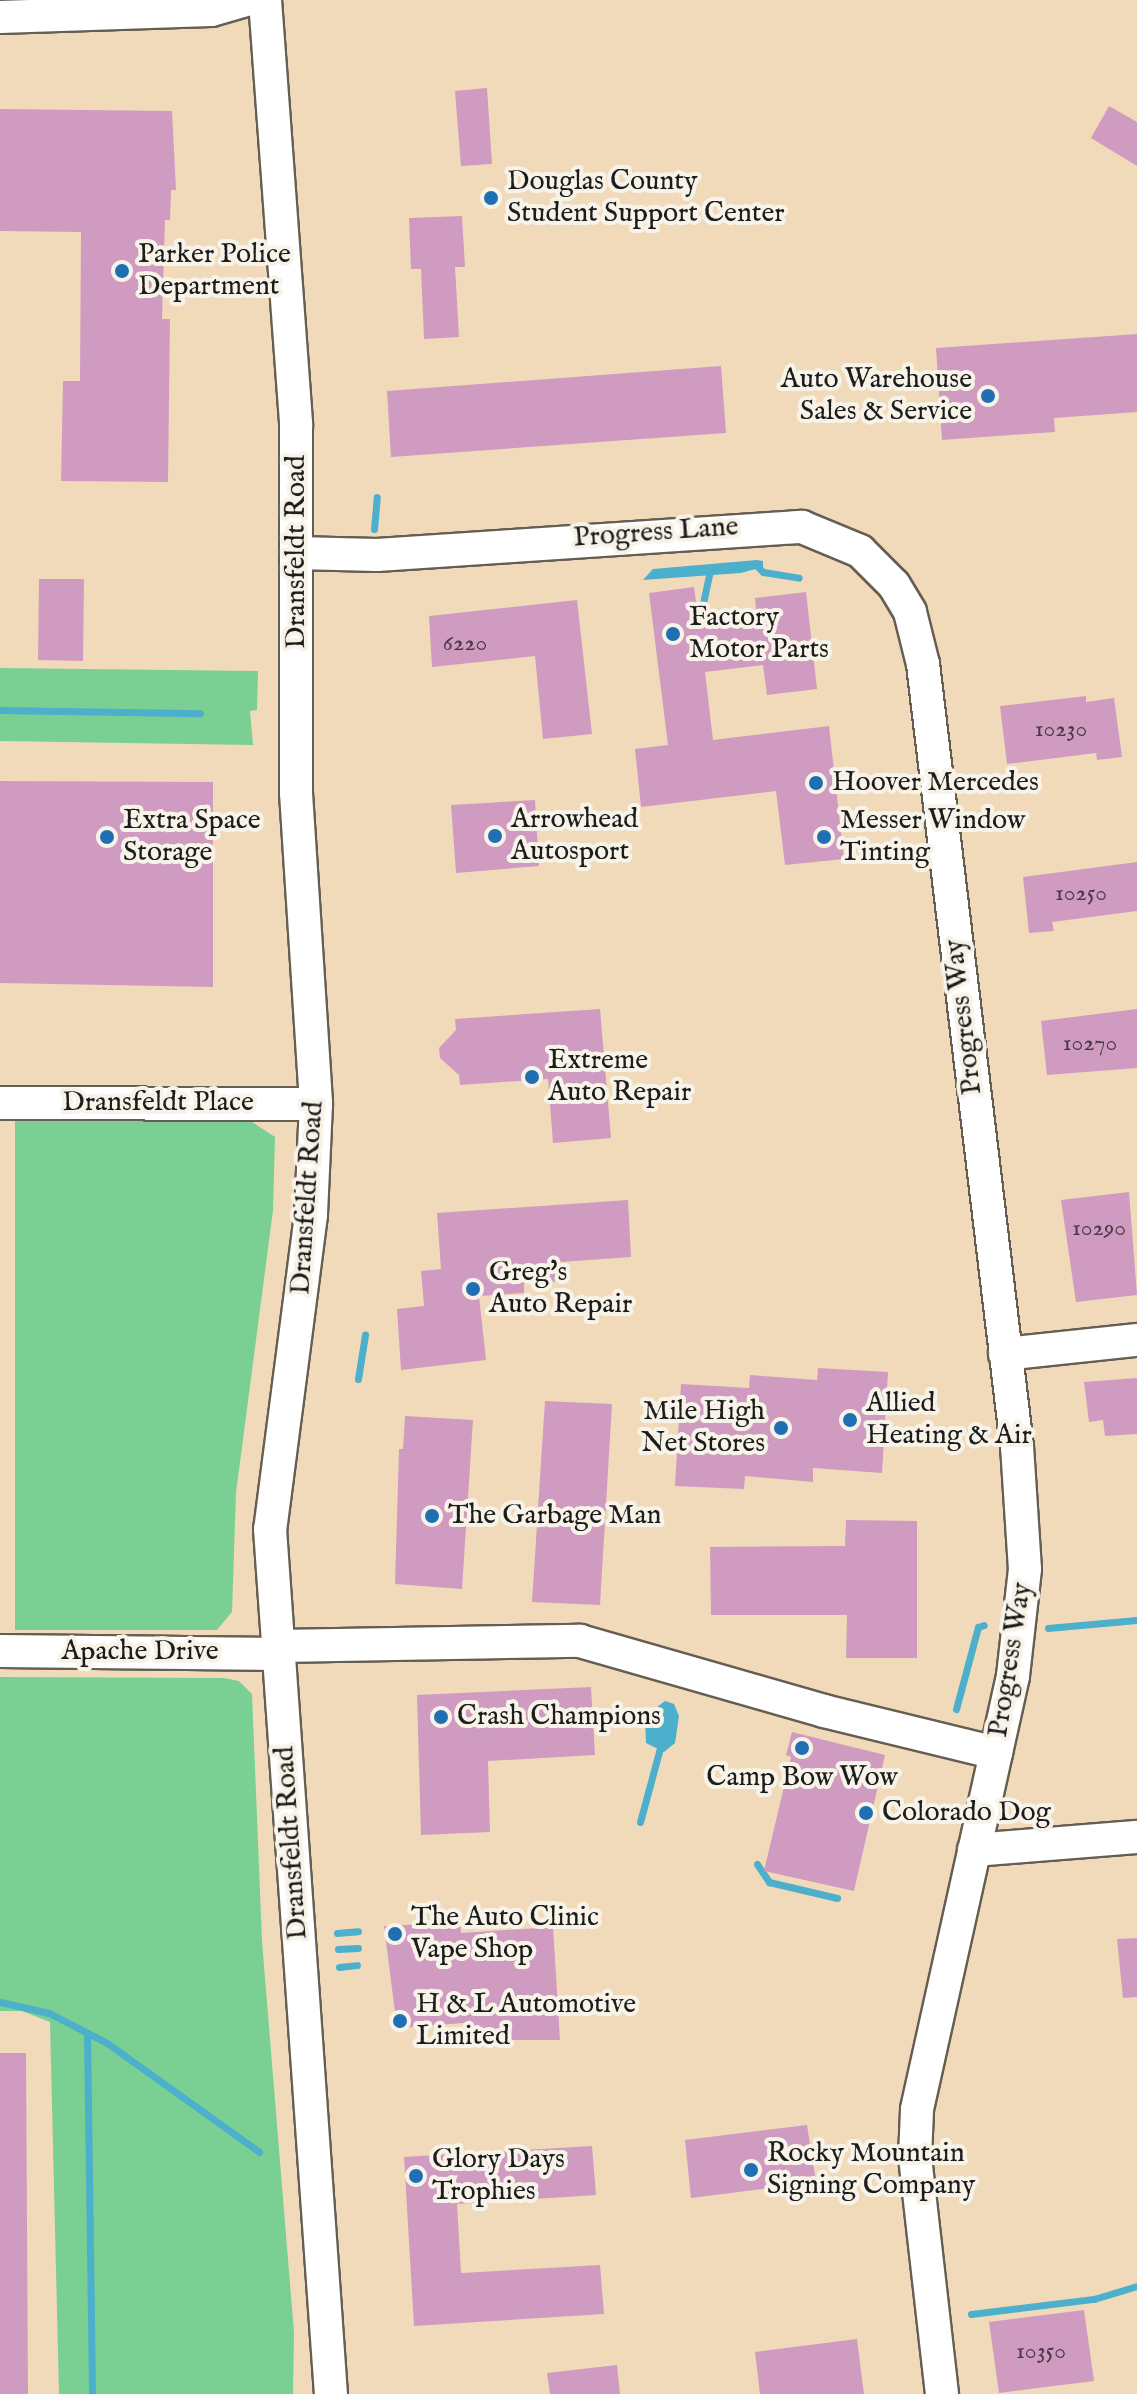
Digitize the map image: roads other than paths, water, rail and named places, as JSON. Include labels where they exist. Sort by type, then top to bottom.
[{"type":"street","points":[[0,17],[211,10],[246,0]]},
{"type":"street","name":"Dransfeldt Road","points":[[265,0],[295,391],[296,793],[316,1104],[304,1278],[271,1503],[331,2394]]},
{"type":"street","name":"Progress Lane","points":[[296,553],[377,555],[802,527],[846,542],[894,585],[916,630],[925,682]]},
{"type":"street","name":"Progress Way","points":[[925,682],[1005,1354],[1025,1569],[1018,1650],[932,2028],[915,2134],[942,2394]]},
{"type":"street","name":"Dransfeldt Place","points":[[0,1103],[316,1104]]},
{"type":"street","points":[[1005,1354],[1137,1340]]},
{"type":"street","name":"Apache Drive","points":[[0,1651],[280,1650],[580,1641],[824,1711],[996,1753]]},
{"type":"street","points":[[974,1850],[1137,1837]]},
{"type":"water","points":[[763,561],[763,567],[741,573],[643,580],[653,569]]},
{"type":"water","points":[[665,1701],[674,1704],[679,1716],[675,1743],[664,1752],[646,1743],[645,1716]]},
{"type":"waterway","points":[[374,529],[377,497]]},
{"type":"waterway","points":[[755,564],[763,572],[799,578]]},
{"type":"waterway","points":[[702,608],[710,571]]},
{"type":"waterway","points":[[0,710],[200,713]]},
{"type":"waterway","points":[[358,1379],[365,1335]]},
{"type":"waterway","points":[[1048,1628],[1137,1620]]},
{"type":"waterway","points":[[956,1709],[978,1627],[984,1625]]},
{"type":"waterway","points":[[640,1822],[661,1744]]},
{"type":"waterway","points":[[757,1864],[769,1882],[837,1898]]},
{"type":"waterway","points":[[337,1933],[358,1931]]},
{"type":"waterway","points":[[338,1949],[358,1948]]},
{"type":"waterway","points":[[339,1967],[357,1965]]},
{"type":"waterway","points":[[0,2002],[49,2013],[107,2043],[259,2152]]},
{"type":"waterway","points":[[87,2033],[92,2394]]},
{"type":"waterway","points":[[971,2314],[1094,2299],[1137,2286]]},
{"type":"place","name":"Douglas County Student Support Center","points":[[491,198]]},
{"type":"place","name":"Parker Police Department","points":[[122,271]]},
{"type":"place","name":"Auto Warehouse Sales & Service","points":[[988,396]]},
{"type":"place","name":"Factory Motor Parts","points":[[673,634]]},
{"type":"place","name":"Hoover Mercedes","points":[[816,783]]},
{"type":"place","name":"Arrowhead Autosport","points":[[495,836]]},
{"type":"place","name":"Extra Space Storage","points":[[107,837]]},
{"type":"place","name":"Messer Window Tinting","points":[[824,837]]},
{"type":"place","name":"Extreme Auto Repair","points":[[532,1077]]},
{"type":"place","name":"Greg's Auto Repair","points":[[473,1289]]},
{"type":"place","name":"Allied Heating & Air","points":[[850,1420]]},
{"type":"place","name":"Mile High Net Stores","points":[[781,1428]]},
{"type":"place","name":"The Garbage Man","points":[[432,1516]]},
{"type":"place","name":"Crash Champions","points":[[441,1717]]},
{"type":"place","name":"Camp Bow Wow","points":[[802,1748]]},
{"type":"place","name":"Colorado Dog","points":[[866,1813]]},
{"type":"place","name":"The Auto Clinic Vape Shop","points":[[395,1934]]},
{"type":"place","name":"H & L Automotive Limited","points":[[400,2021]]},
{"type":"place","name":"Rocky Mountain Signing Company","points":[[751,2170]]},
{"type":"place","name":"Glory Days Trophies","points":[[416,2176]]}]
